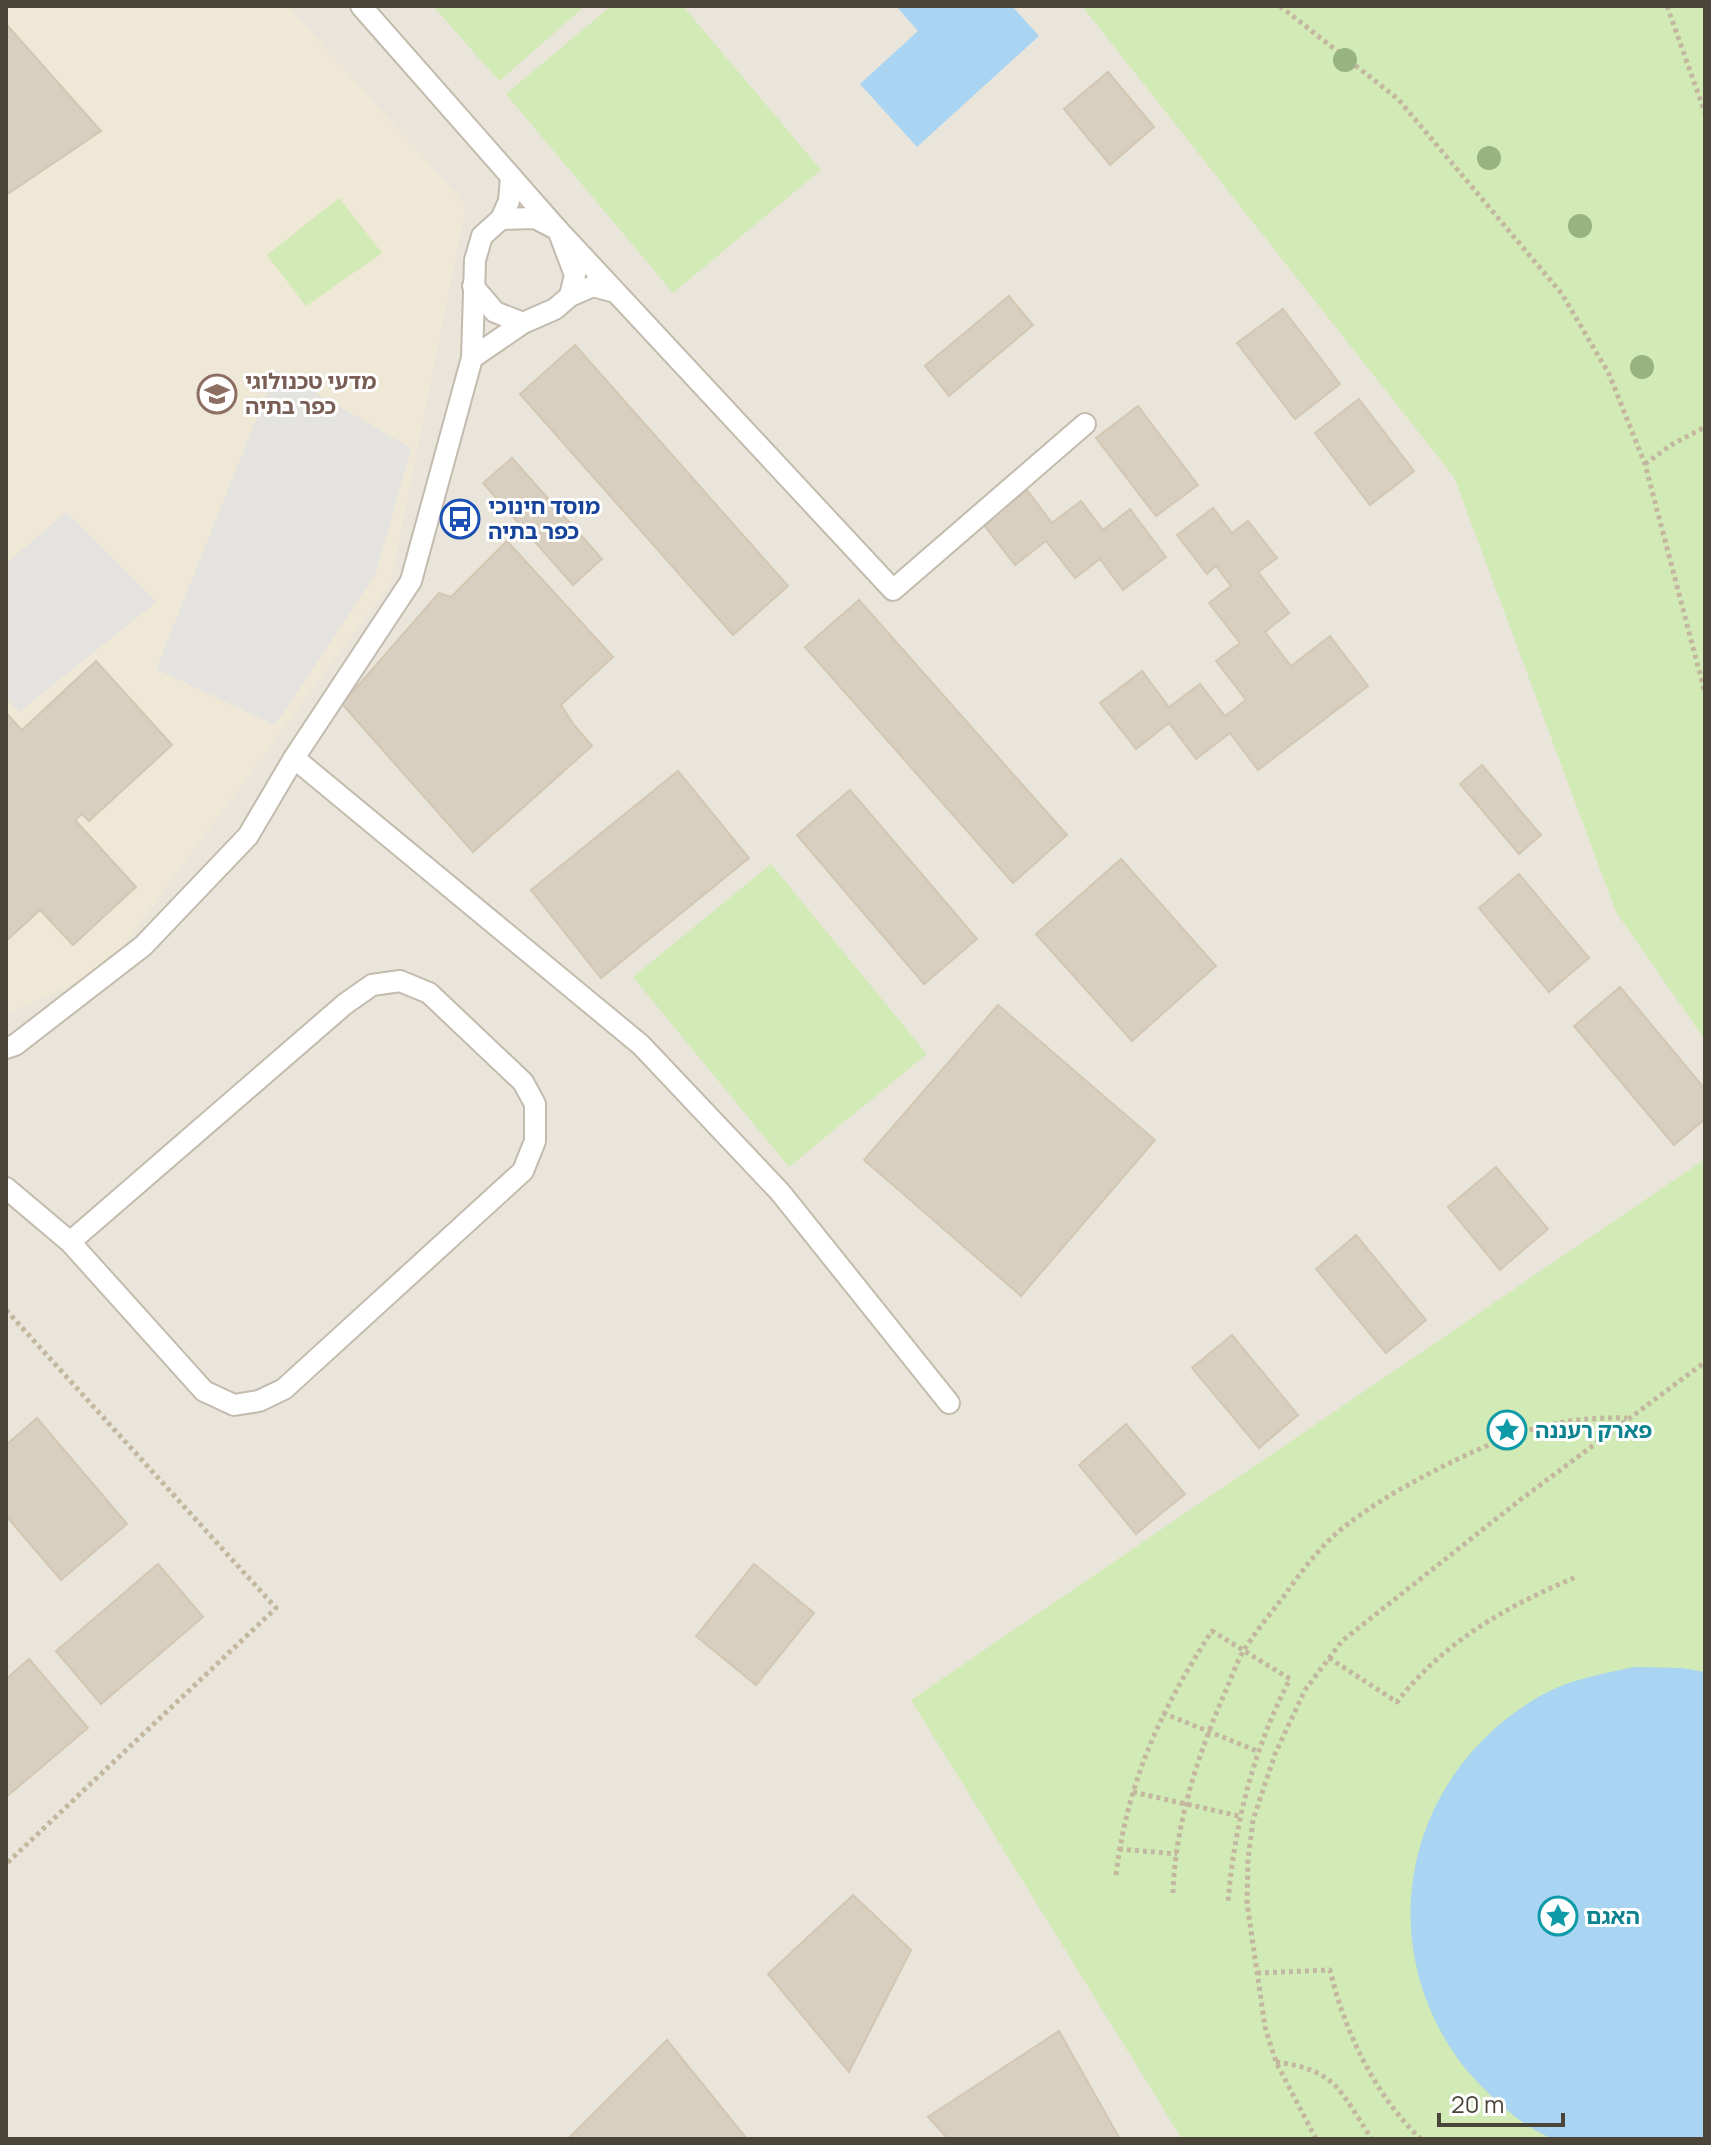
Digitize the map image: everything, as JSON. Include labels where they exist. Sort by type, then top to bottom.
[{"type":"lane","points":[[361,6],[558,230],[893,590],[1085,424]]},
{"type":"lane","points":[[6,1048],[15,1045],[143,946],[248,836],[294,758],[411,581],[472,358],[475,260],[482,236],[501,219],[509,201],[511,177]]},
{"type":"lane","points":[[501,219],[535,218],[558,230],[575,275],[570,296]]},
{"type":"lane","points":[[473,286],[495,312],[523,323]]},
{"type":"lane","points":[[472,358],[523,323],[555,309],[570,296],[593,286],[615,292]]},
{"type":"lane","points":[[294,758],[641,1045],[780,1192],[949,1403]]},
{"type":"lane","points":[[6,1188],[70,1242],[204,1391],[234,1405],[259,1401],[284,1389],[523,1171],[535,1141],[535,1104],[523,1082],[429,993],[400,981],[372,985],[345,1004],[70,1242]]},
{"type":"path","points":[[1280,6],[1398,99],[1562,294],[1609,374],[1645,464],[1705,693]]},
{"type":"path","points":[[1667,6],[1705,113]]},
{"type":"path","points":[[1645,464],[1671,445],[1705,427]]},
{"type":"path","points":[[6,1310],[276,1608],[6,1864]]},
{"type":"path","points":[[1316,2139],[1276,2062],[1263,2015],[1247,1903],[1253,1820],[1281,1741],[1305,1690],[1342,1641],[1628,1418],[1705,1362]]},
{"type":"path","points":[[1173,1893],[1187,1804],[1208,1732],[1244,1651],[1304,1568],[1342,1528],[1433,1471],[1497,1440],[1546,1425],[1589,1417],[1628,1418]]},
{"type":"path","points":[[1329,1658],[1397,1702],[1417,1676],[1475,1630],[1525,1600],[1576,1577]]},
{"type":"path","points":[[1116,1875],[1133,1792],[1152,1734],[1181,1678],[1212,1631],[1290,1679],[1257,1751],[1239,1816],[1228,1902]]},
{"type":"path","points":[[1163,1713],[1257,1751]]},
{"type":"path","points":[[1133,1792],[1239,1816]]},
{"type":"path","points":[[1119,1849],[1177,1854]]},
{"type":"path","points":[[1257,1973],[1330,1970],[1345,2018],[1368,2068],[1391,2104],[1421,2139]]},
{"type":"path","points":[[1276,2062],[1300,2065],[1321,2073],[1333,2082],[1372,2139]]},
{"type":"shaded area","points":[[6,6],[1705,6],[1705,2139],[6,2139]]},
{"type":"shaded area","name":"מדעי טכנולוגי כפר בתיה","points":[[6,6],[288,6],[466,205],[391,583],[105,970],[6,1015]]},
{"type":"shaded area","points":[[276,370],[411,448],[376,573],[275,725],[156,669]]},
{"type":"shaded area","points":[[66,512],[156,602],[19,712],[6,698],[6,564]]},
{"type":"green space","points":[[433,6],[585,6],[499,81]]},
{"type":"green space","points":[[611,6],[683,6],[821,170],[673,293],[506,94]]},
{"type":"green space","points":[[1082,6],[1705,6],[1705,1040],[1616,912],[1454,477]]},
{"type":"green space","points":[[339,198],[382,253],[306,306],[267,255]]},
{"type":"green space","points":[[771,864],[927,1054],[789,1167],[633,977]]},
{"type":"green space","name":"פארק רעננה","points":[[1705,1159],[1705,2139],[1182,2139],[911,1700]]},
{"type":"water","points":[[896,6],[1012,6],[1039,36],[917,147],[860,84],[918,31]]},
{"type":"water","name":"האגם","points":[[1634,1667],[1705,1672],[1705,2139],[1560,2140],[1542,2134],[1515,2117],[1477,2081],[1458,2059],[1431,2011],[1415,1960],[1411,1908],[1417,1858],[1434,1810],[1461,1766],[1497,1727],[1553,1689]]},
{"type":"building","points":[[6,24],[101,131],[6,195]]},
{"type":"building","points":[[1108,72],[1154,127],[1110,165],[1064,109]]},
{"type":"building","points":[[1009,296],[1033,325],[949,396],[925,366]]},
{"type":"building","points":[[1283,309],[1340,384],[1295,419],[1237,343]]},
{"type":"building","points":[[575,345],[788,586],[733,635],[520,394]]},
{"type":"building","points":[[1359,399],[1414,471],[1370,505],[1315,433]]},
{"type":"building","points":[[1138,406],[1198,485],[1156,516],[1096,438]]},
{"type":"building","points":[[512,458],[602,559],[573,585],[483,483]]},
{"type":"building","points":[[1027,490],[1052,523],[1081,501],[1103,530],[1130,509],[1166,557],[1123,590],[1100,559],[1075,578],[1046,541],[1015,565],[983,524]]},
{"type":"building","points":[[1213,508],[1232,533],[1248,521],[1277,558],[1258,572],[1289,613],[1265,632],[1291,666],[1330,636],[1368,686],[1258,770],[1230,733],[1196,759],[1169,723],[1136,749],[1100,703],[1142,671],[1169,707],[1200,684],[1225,716],[1246,700],[1216,661],[1240,643],[1209,603],[1231,586],[1216,566],[1207,574],[1177,535]]},
{"type":"building","points":[[507,541],[613,657],[561,705],[592,746],[473,852],[342,704],[439,593],[451,597]]},
{"type":"building","points":[[859,600],[1067,835],[1013,883],[805,647]]},
{"type":"building","points":[[96,661],[172,745],[89,821],[82,814],[75,820],[136,887],[73,945],[40,910],[6,941],[6,713],[22,730]]},
{"type":"building","points":[[1482,765],[1541,835],[1519,854],[1460,784]]},
{"type":"building","points":[[678,771],[749,858],[601,978],[531,890]]},
{"type":"building","points":[[850,790],[977,939],[924,984],[797,835]]},
{"type":"building","points":[[1121,859],[1216,966],[1132,1041],[1036,934]]},
{"type":"building","points":[[1519,874],[1589,958],[1549,992],[1479,908]]},
{"type":"building","points":[[1620,987],[1705,1089],[1705,1119],[1674,1145],[1574,1026]]},
{"type":"building","points":[[998,1005],[1155,1140],[1021,1296],[864,1160]]},
{"type":"building","points":[[1496,1167],[1548,1229],[1500,1270],[1448,1207]]},
{"type":"building","points":[[1356,1235],[1426,1320],[1386,1353],[1316,1269]]},
{"type":"building","points":[[1232,1335],[1298,1415],[1259,1448],[1192,1368]]},
{"type":"building","points":[[37,1418],[127,1524],[61,1580],[6,1516],[6,1445]]},
{"type":"building","points":[[1126,1424],[1185,1494],[1136,1534],[1079,1465]]},
{"type":"building","points":[[158,1564],[203,1617],[101,1704],[56,1651]]},
{"type":"building","points":[[754,1564],[814,1613],[756,1685],[696,1636]]},
{"type":"building","points":[[29,1659],[88,1728],[6,1797],[6,1679]]},
{"type":"building","points":[[853,1895],[911,1950],[849,2072],[768,1974]]},
{"type":"building","points":[[1059,2031],[1120,2139],[948,2139],[928,2117]]},
{"type":"building","points":[[667,2040],[747,2139],[568,2139]]},
{"type":"place","name":"מדעי טכנולוגי כפר בתיה","points":[[217,394]]},
{"type":"place","name":"מוסד חינוכי כפר בתיה","points":[[460,519]]},
{"type":"place","name":"פארק רעננה","points":[[1507,1430]]},
{"type":"place","name":"האגם","points":[[1558,1916]]}]
